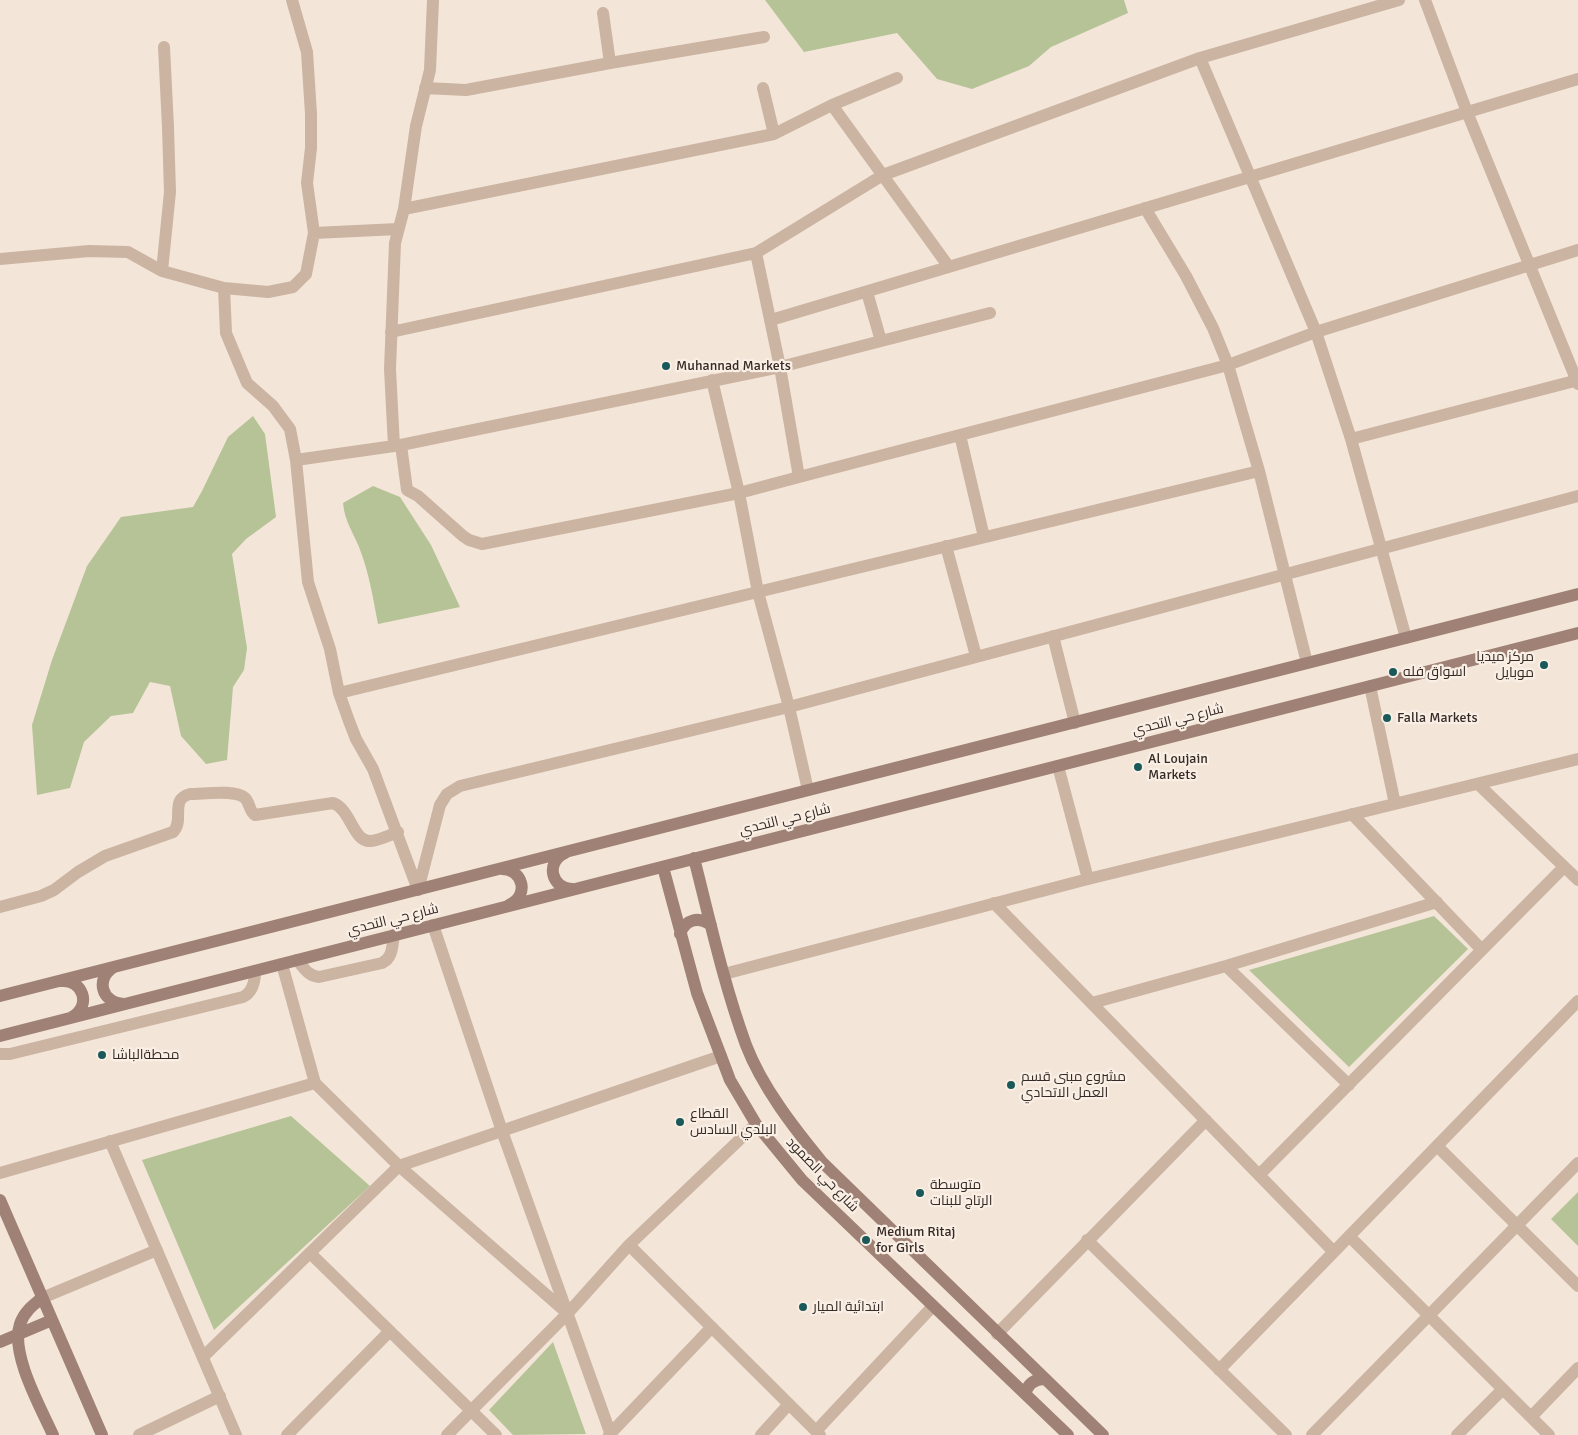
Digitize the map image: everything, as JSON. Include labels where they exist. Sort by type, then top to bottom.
[{"type":"main road","name":"شارع حي التحدي","points":[[0,996],[1578,594]]},
{"type":"main road","name":"شارع حي التحدي","points":[[0,1036],[1578,633]]},
{"type":"main road","points":[[567,852],[558,857],[552,872],[560,886],[576,889]]},
{"type":"main road","points":[[694,858],[724,974],[746,1046],[776,1099],[800,1135],[822,1162],[1103,1435]]},
{"type":"main road","name":"شارع حي الصمود","points":[[663,867],[697,993],[734,1087],[756,1124],[802,1180],[1068,1435]]},
{"type":"main road","points":[[498,869],[514,872],[522,886],[522,892],[517,901],[507,906]]},
{"type":"main road","points":[[680,934],[682,928],[690,921],[702,920],[711,925]]},
{"type":"main road","points":[[114,967],[103,978],[102,989],[104,994],[112,1001],[128,1003]]},
{"type":"main road","points":[[59,981],[75,983],[83,996],[82,1007],[79,1012],[70,1018]]},
{"type":"main road","points":[[0,1202],[102,1435]]},
{"type":"main road","points":[[42,1298],[25,1314],[19,1326],[18,1334],[22,1364],[53,1435]]},
{"type":"main road","points":[[0,1342],[52,1320]]},
{"type":"main road","points":[[996,1365],[1008,1362],[1014,1350]]},
{"type":"main road","points":[[1025,1394],[1026,1388],[1034,1381],[1044,1379]]},
{"type":"street","points":[[0,259],[88,251],[128,252],[162,270],[224,288],[268,292],[293,287],[306,274],[314,233],[307,183],[312,114],[307,52],[292,0]]},
{"type":"street","points":[[433,0],[430,70],[416,126],[404,208],[395,243],[390,369],[397,445],[408,492],[418,496],[468,540],[482,544],[739,493],[1228,365],[1316,332],[1578,250]]},
{"type":"street","points":[[391,332],[756,253],[883,175],[1200,58],[1399,0]]},
{"type":"street","points":[[1351,439],[1578,382],[1467,112],[1425,0]]},
{"type":"street","points":[[603,13],[610,63]]},
{"type":"street","points":[[425,88],[466,90],[764,37]]},
{"type":"street","points":[[162,270],[170,192],[164,47]]},
{"type":"street","points":[[1200,58],[1316,332],[1351,439],[1406,638]]},
{"type":"street","points":[[404,208],[774,134],[832,105],[897,78]]},
{"type":"street","points":[[771,320],[1578,79]]},
{"type":"street","points":[[763,88],[774,134]]},
{"type":"street","points":[[832,105],[949,267]]},
{"type":"street","points":[[1145,208],[1204,310],[1228,365],[1259,471],[1307,663]]},
{"type":"street","points":[[314,233],[398,229]]},
{"type":"street","points":[[756,253],[771,320],[799,476]]},
{"type":"street","points":[[224,288],[226,333],[247,383],[273,406],[290,429],[296,460],[308,582],[330,649],[340,693],[356,739],[373,769],[418,890]]},
{"type":"street","points":[[867,292],[881,341]]},
{"type":"street","points":[[296,460],[397,445],[780,367],[990,313]]},
{"type":"street","points":[[712,380],[739,493],[758,592],[789,707],[808,790]]},
{"type":"street","points":[[960,435],[984,537]]},
{"type":"street","points":[[340,693],[1259,471]]},
{"type":"street","points":[[418,890],[437,812],[443,799],[460,786],[789,707],[1578,496]]},
{"type":"street","points":[[946,546],[976,656]]},
{"type":"street","points":[[1053,636],[1075,723]]},
{"type":"street","points":[[1370,686],[1395,804]]},
{"type":"street","points":[[724,974],[1088,879],[1578,759]]},
{"type":"street","points":[[1058,766],[1088,879]]},
{"type":"street","points":[[1478,784],[1578,880]]},
{"type":"street","points":[[0,906],[40,896],[54,890],[78,872],[105,856],[173,832],[178,824],[178,803],[183,796],[190,794],[238,794],[246,799],[251,812],[256,814],[334,803],[342,807],[357,834],[363,839],[371,841],[398,832]]},
{"type":"street","points":[[1352,814],[1482,950]]},
{"type":"street","points":[[1259,1174],[1564,867]]},
{"type":"street","points":[[1092,1004],[1226,966],[1437,902]]},
{"type":"street","points":[[994,903],[1334,1252]]},
{"type":"street","points":[[434,925],[502,1131],[610,1435],[712,1327]]},
{"type":"street","points":[[298,960],[308,973],[319,977],[382,963],[390,956],[394,935]]},
{"type":"street","points":[[282,964],[315,1083],[399,1166],[568,1313]]},
{"type":"street","points":[[1226,966],[1349,1085]]},
{"type":"street","points":[[0,1054],[10,1054],[242,997],[251,992],[255,971]]},
{"type":"street","points":[[1219,1370],[1578,1001]]},
{"type":"street","points":[[203,1358],[399,1166],[721,1056]]},
{"type":"street","points":[[0,1173],[315,1083]]},
{"type":"street","points":[[997,1334],[1206,1120]]},
{"type":"street","points":[[447,1435],[568,1313],[629,1245],[756,1124]]},
{"type":"street","points":[[110,1141],[236,1435]]},
{"type":"street","points":[[1437,1146],[1578,1286]]},
{"type":"street","points":[[1312,1435],[1578,1163]]},
{"type":"street","points":[[1349,1236],[1549,1435]]},
{"type":"street","points":[[1087,1240],[1286,1435]]},
{"type":"street","points":[[629,1245],[818,1433],[934,1306]]},
{"type":"street","points":[[42,1298],[157,1250]]},
{"type":"street","points":[[310,1253],[496,1435]]},
{"type":"street","points":[[288,1435],[390,1331]]},
{"type":"street","points":[[1531,1417],[1578,1368]]},
{"type":"street","points":[[1457,1435],[1503,1389]]},
{"type":"street","points":[[139,1435],[220,1396]]},
{"type":"street","points":[[760,1435],[789,1404]]},
{"type":"green space","points":[[765,0],[1124,0],[1128,13],[1051,47],[1029,66],[972,89],[937,79],[897,33],[804,52]]},
{"type":"green space","points":[[253,416],[265,434],[276,517],[246,539],[232,554],[247,648],[244,670],[233,687],[227,760],[206,764],[181,736],[170,686],[150,682],[133,713],[111,716],[84,742],[70,788],[37,795],[32,725],[52,660],[87,566],[121,517],[193,507],[228,437]]},
{"type":"green space","points":[[373,486],[400,497],[431,545],[460,607],[378,624],[365,566],[347,521],[343,503]]},
{"type":"green space","points":[[1434,916],[1468,949],[1349,1067],[1249,970]]},
{"type":"green space","points":[[291,1116],[370,1186],[214,1330],[142,1160]]},
{"type":"green space","points":[[1578,1192],[1578,1246],[1551,1219]]},
{"type":"green space","points":[[553,1342],[586,1434],[513,1435],[489,1410]]},
{"type":"place","name":"Muhannad Markets","points":[[666,366]]},
{"type":"place","name":"مركز ميديا موبايل","points":[[1544,665]]},
{"type":"place","name":"اسواق فله","points":[[1393,672]]},
{"type":"place","name":"Falla Markets","points":[[1387,718]]},
{"type":"place","name":"Al Loujain Markets","points":[[1138,767]]},
{"type":"place","name":"محطةالباشا","points":[[102,1055]]},
{"type":"place","name":"مشروع مبنى قسم العمل الاتحادي","points":[[1011,1085]]},
{"type":"place","name":"القطاع البلدي السادس","points":[[680,1122]]},
{"type":"place","name":"متوسطة الرتاج للبنات","points":[[920,1193]]},
{"type":"place","name":"Medium Ritaj for Girls","points":[[866,1240]]},
{"type":"place","name":"ابتدائية الميار","points":[[803,1307]]}]
